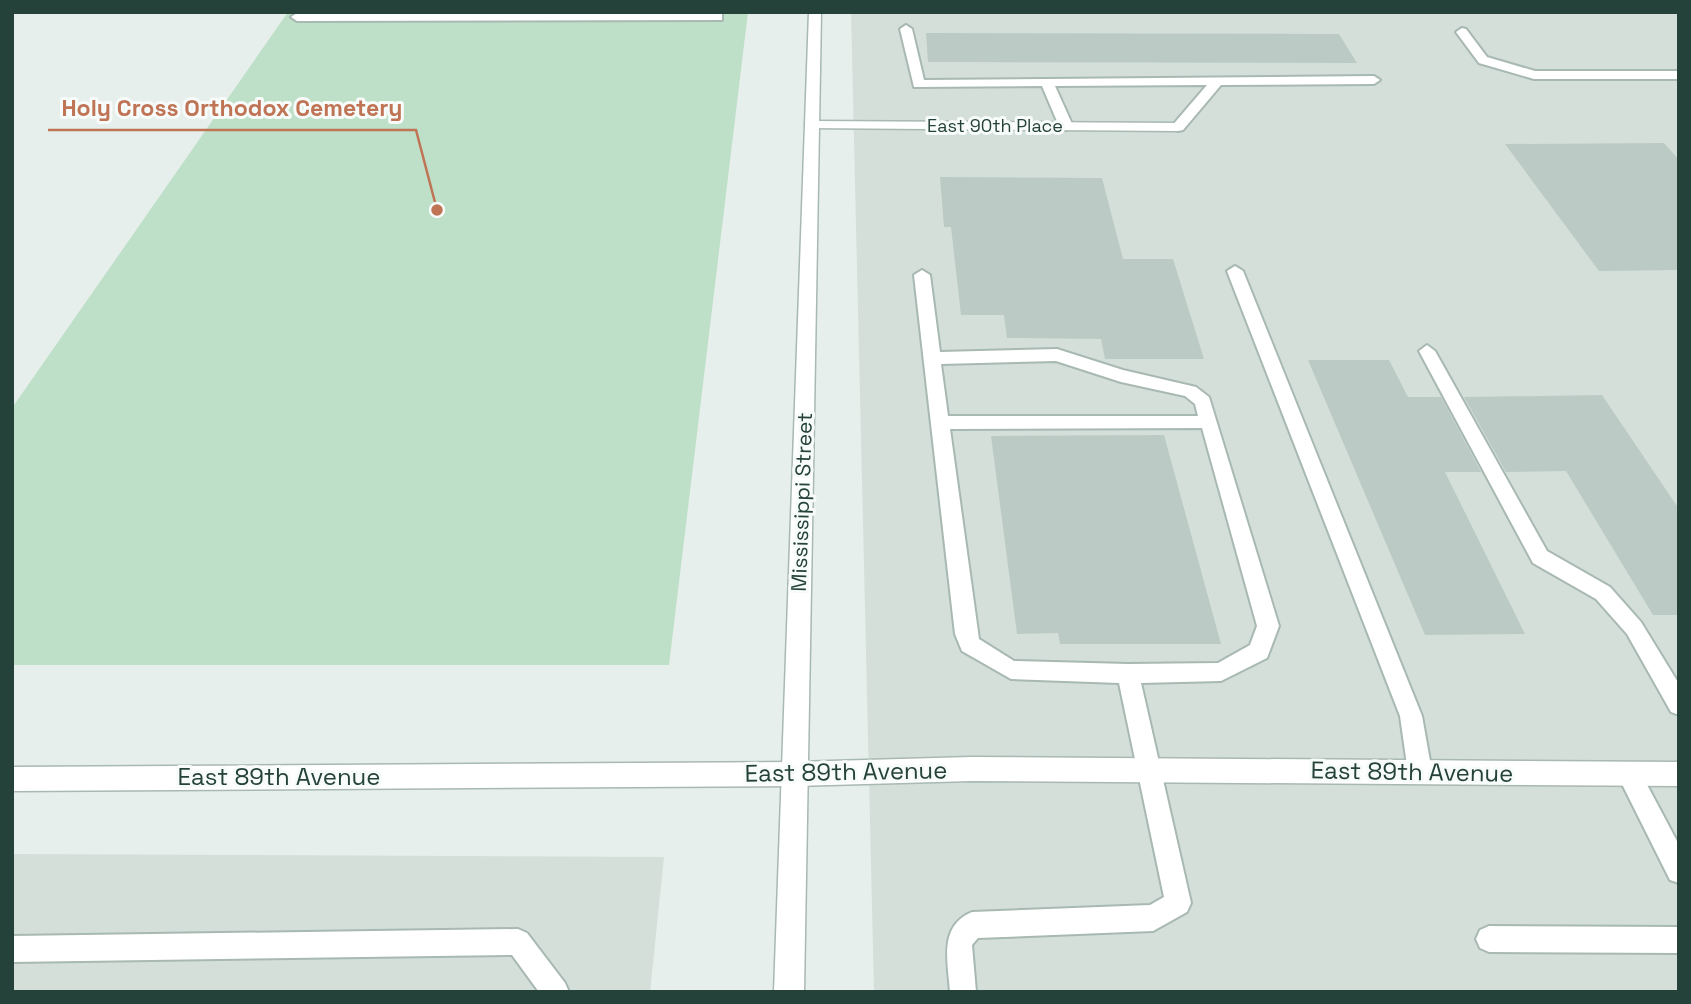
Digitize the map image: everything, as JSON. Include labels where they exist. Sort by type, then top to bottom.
[{"type":"street","name":"Mississippi Street","points":[[789,992],[815,12]]},
{"type":"street","name":"East 90th Place","points":[[812,125],[1178,127]]},
{"type":"street","name":"East 89th Avenue","points":[[12,779],[795,774],[971,769],[1679,774]]},
{"type":"lane","points":[[297,17],[718,17]]},
{"type":"lane","points":[[906,29],[919,84],[1374,80]]},
{"type":"lane","points":[[1462,32],[1483,60],[1534,75],[1679,75]]},
{"type":"lane","points":[[1178,127],[1217,81]]},
{"type":"lane","points":[[1046,82],[1066,126]]},
{"type":"lane","points":[[1235,271],[1411,716],[1420,772]]},
{"type":"lane","points":[[922,275],[932,358],[966,634],[970,645],[1011,670],[1128,674],[1221,672],[1259,651],[1268,626],[1203,401],[1190,391],[1121,376],[1057,355],[932,358]]},
{"type":"lane","points":[[1427,351],[1540,557],[1603,593],[1634,628],[1679,705]]},
{"type":"lane","points":[[940,423],[1209,422]]},
{"type":"lane","points":[[963,992],[959,941],[972,925],[1153,918],[1178,903],[1128,674]]},
{"type":"lane","points":[[1629,774],[1679,871]]},
{"type":"lane","points":[[1489,939],[1679,940]]},
{"type":"lane","points":[[12,949],[518,942],[556,992]]},
{"type":"shaded area","points":[[851,12],[1679,12],[1679,992],[874,992]]},
{"type":"shaded area","points":[[12,854],[664,857],[650,992],[12,992]]},
{"type":"green space","points":[[288,12],[748,12],[669,665],[12,665],[12,408]]},
{"type":"building","points":[[926,33],[1339,34],[1357,63],[928,62]]},
{"type":"building","points":[[1664,143],[1679,160],[1679,270],[1599,271],[1505,144]]},
{"type":"building","points":[[940,177],[1102,178],[1123,259],[1173,259],[1204,359],[1105,359],[1101,339],[1007,338],[1004,315],[961,315],[951,227],[944,227]]},
{"type":"building","points":[[1308,360],[1389,360],[1408,397],[1441,397],[1481,472],[1445,472],[1525,634],[1425,635]]},
{"type":"building","points":[[1602,395],[1679,509],[1679,615],[1653,615],[1566,471],[1506,472],[1464,397]]},
{"type":"building","points":[[1164,435],[1221,644],[1060,644],[1058,633],[1017,634],[991,436]]},
{"type":"place","name":"Holy Cross Orthodox Cemetery","points":[[437,210]]}]
